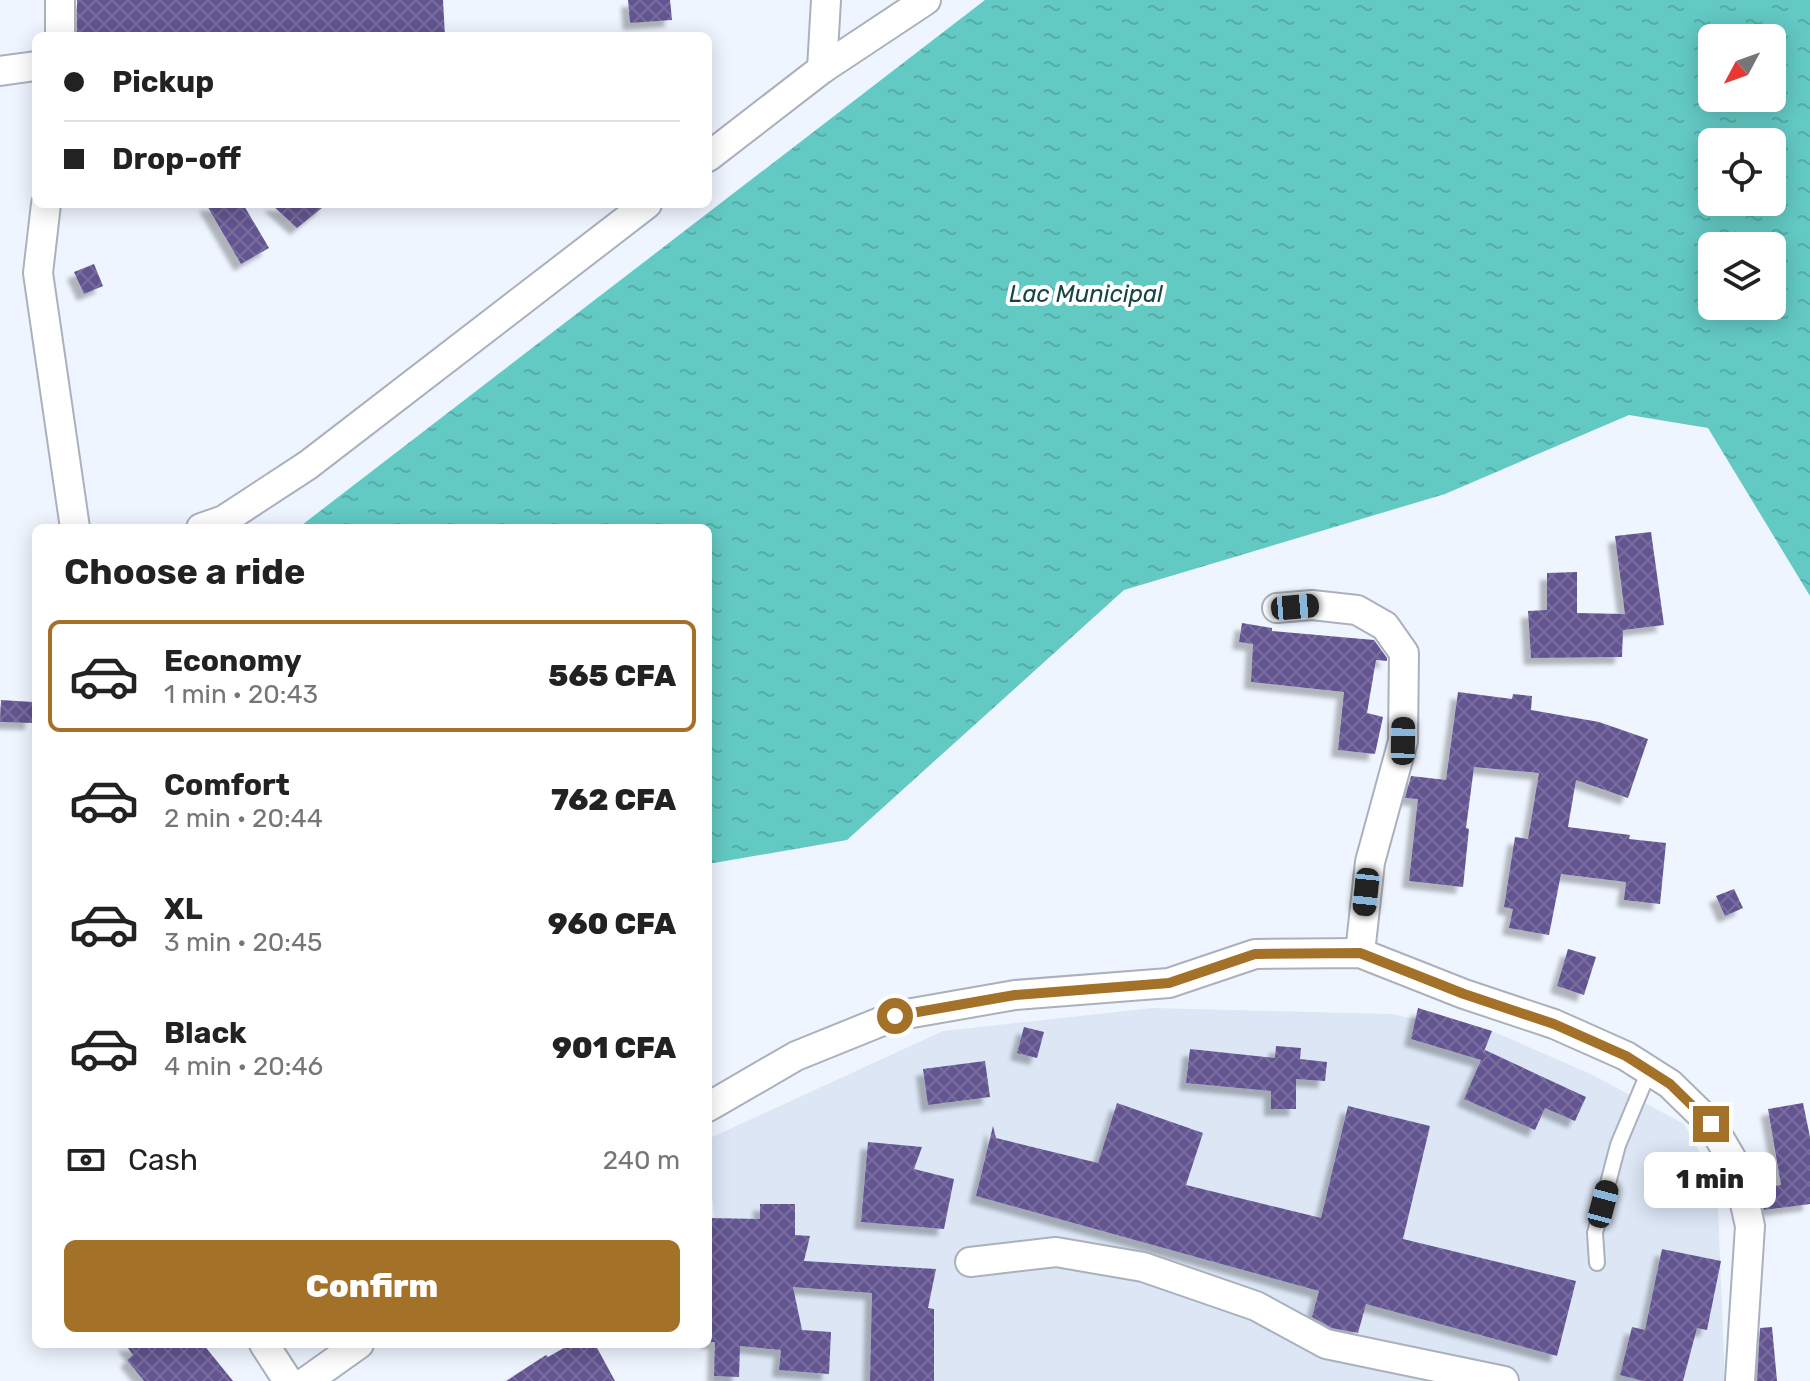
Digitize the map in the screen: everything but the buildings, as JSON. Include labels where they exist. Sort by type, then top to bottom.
[{"type":"street","points":[[60,0],[60,32]]},
{"type":"street","points":[[822,69],[826,0]]},
{"type":"street","points":[[712,154],[822,69],[926,0]]},
{"type":"street","points":[[0,71],[32,67]]},
{"type":"street","points":[[46,208],[38,273],[74,524]]},
{"type":"street","points":[[212,524],[224,520],[308,465],[642,208]]},
{"type":"street","points":[[1277,608],[1312,605],[1357,610],[1385,626],[1404,653],[1403,741],[1370,862],[1360,953]]},
{"type":"street","points":[[712,1105],[796,1056],[895,1016],[1015,995],[1169,983],[1255,954],[1360,953],[1464,994],[1554,1024],[1626,1056],[1670,1084],[1711,1124],[1737,1168],[1750,1226],[1740,1381]]},
{"type":"street","points":[[970,1262],[1056,1252],[1143,1267],[1256,1306],[1326,1344],[1504,1381]]},
{"type":"street","points":[[267,1348],[288,1381]]},
{"type":"street","points":[[307,1381],[353,1348]]},
{"type":"lane","points":[[1597,1263],[1595,1233],[1618,1145],[1649,1071]]},
{"type":"shaded area","points":[[1153,1008],[1392,1014],[1414,1019],[1418,1008],[1492,1031],[1591,1074],[1684,1124],[1717,1183],[1725,1381],[714,1381],[712,1137],[943,1031]]},
{"type":"water","name":"Lac Municipal","points":[[985,0],[1810,0],[1810,596],[1708,428],[1629,415],[1445,494],[1124,590],[847,840],[712,863],[712,524],[303,524]]},
{"type":"route","points":[[895,1016],[1015,995],[1169,983],[1255,954],[1360,953],[1464,994],[1554,1024],[1626,1056],[1670,1084],[1711,1124]]}]
